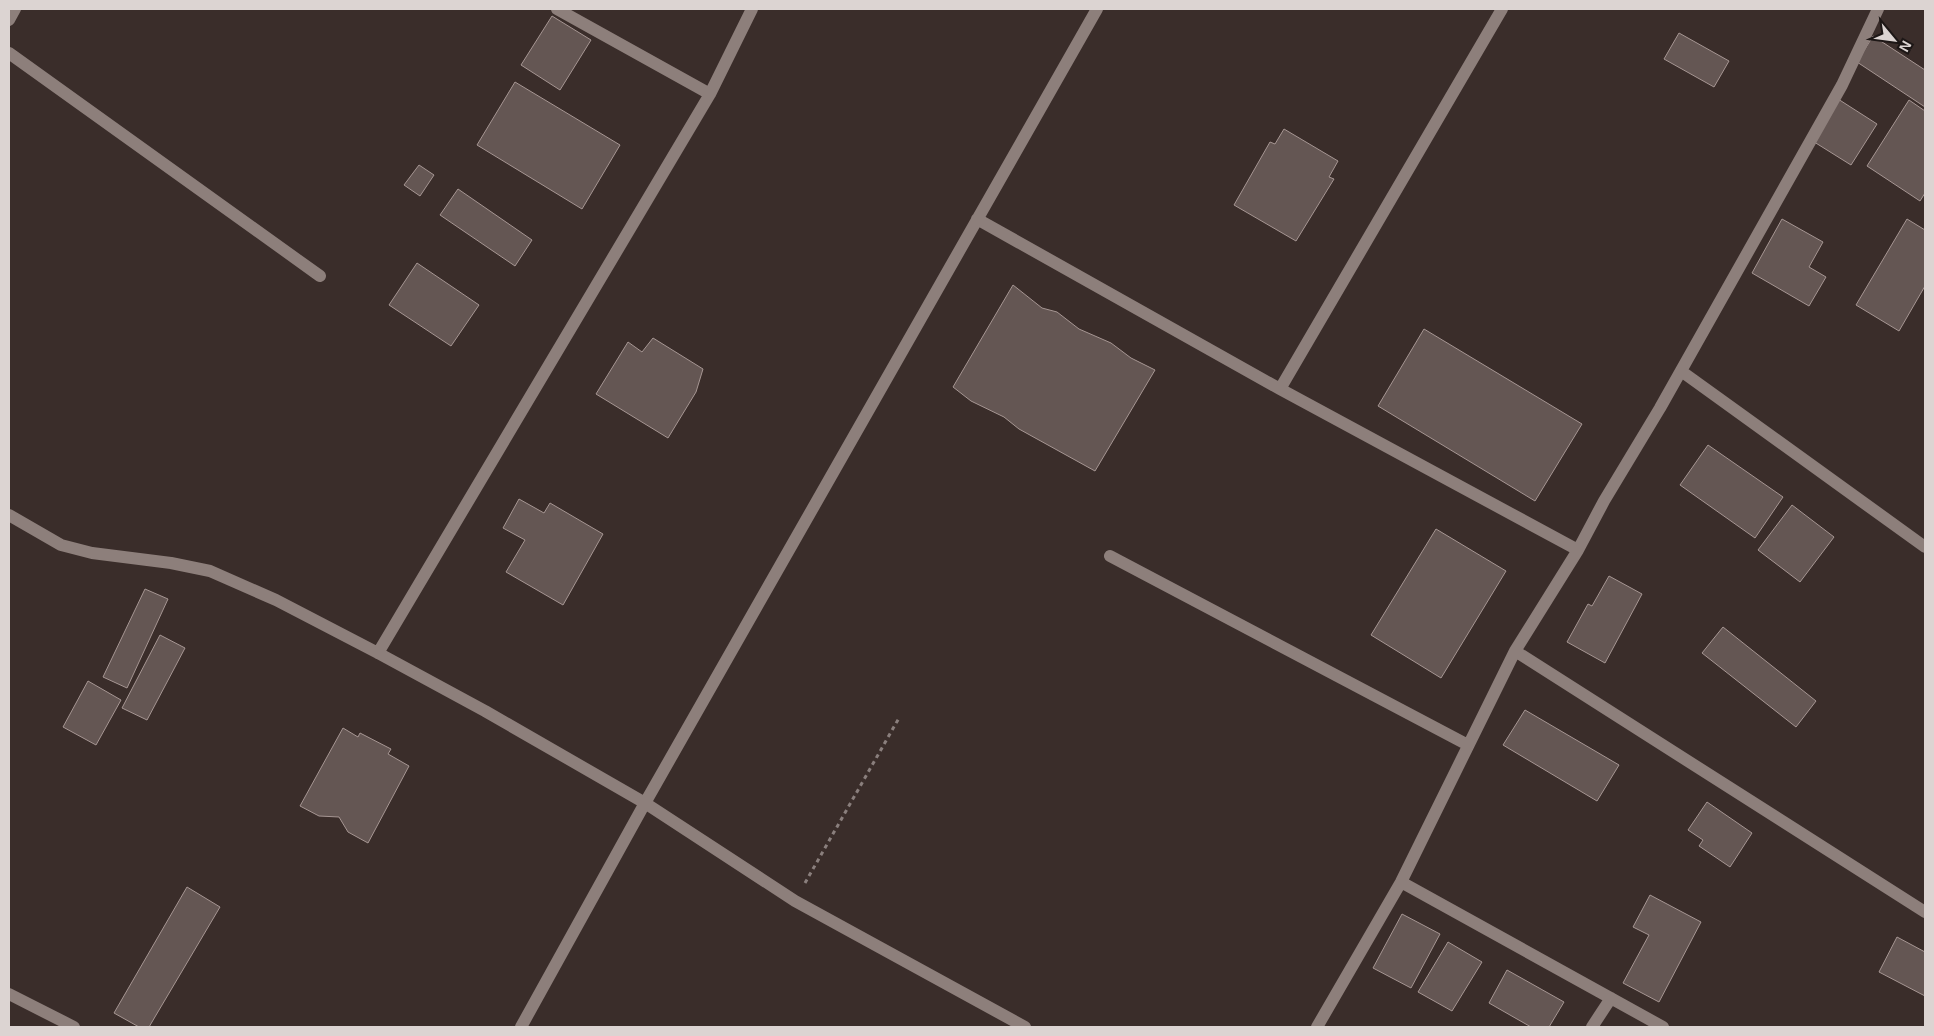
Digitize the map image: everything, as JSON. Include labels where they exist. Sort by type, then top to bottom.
[{"type":"street","points":[[9,20],[15,9]]},
{"type":"street","points":[[557,9],[710,94]]},
{"type":"street","points":[[378,653],[710,94],[752,9]]},
{"type":"street","points":[[521,1027],[645,803],[742,636],[1097,9]]},
{"type":"street","points":[[1280,389],[1502,9]]},
{"type":"street","points":[[1317,1027],[1401,882],[1515,651],[1578,550],[1604,501],[1681,371],[1842,86],[1878,9]]},
{"type":"street","points":[[9,53],[320,276]]},
{"type":"street","points":[[977,219],[1280,389],[1578,550]]},
{"type":"street","points":[[1681,371],[1925,547]]},
{"type":"street","points":[[9,515],[69,547],[92,553],[171,562],[210,571],[276,600],[485,711],[645,803],[795,901],[1024,1027]]},
{"type":"street","points":[[1110,556],[1468,745]]},
{"type":"street","points":[[1515,651],[1925,912]]},
{"type":"street","points":[[1401,882],[1664,1027]]},
{"type":"street","points":[[9,994],[74,1027]]},
{"type":"street","points":[[1592,1027],[1611,998]]},
{"type":"path","points":[[795,901],[899,718]]},
{"type":"building","points":[[552,16],[591,40],[560,90],[521,65]]},
{"type":"building","points":[[1679,33],[1729,61],[1714,87],[1664,59]]},
{"type":"building","points":[[1873,36],[1925,70],[1925,107],[1857,62]]},
{"type":"building","points":[[515,82],[620,145],[582,209],[477,145]]},
{"type":"building","points":[[1838,99],[1877,124],[1851,165],[1811,140]]},
{"type":"building","points":[[1909,100],[1925,111],[1925,193],[1920,201],[1867,166]]},
{"type":"building","points":[[1284,129],[1338,161],[1329,177],[1334,179],[1296,241],[1234,205],[1270,142],[1275,144]]},
{"type":"building","points":[[419,165],[434,175],[420,196],[404,185]]},
{"type":"building","points":[[458,189],[532,240],[515,266],[440,215]]},
{"type":"building","points":[[1782,219],[1823,242],[1809,267],[1826,277],[1809,306],[1752,273]]},
{"type":"building","points":[[1907,219],[1925,230],[1925,286],[1899,331],[1856,305]]},
{"type":"building","points":[[417,263],[479,305],[451,346],[389,305]]},
{"type":"building","points":[[1013,285],[1042,308],[1057,312],[1079,329],[1111,343],[1131,358],[1155,370],[1095,471],[1019,429],[1004,417],[971,401],[953,387]]},
{"type":"building","points":[[1424,329],[1582,424],[1535,501],[1378,406]]},
{"type":"building","points":[[653,338],[703,369],[696,392],[668,438],[596,394],[628,342],[642,352]]},
{"type":"building","points":[[1708,445],[1783,497],[1755,538],[1680,485]]},
{"type":"building","points":[[519,499],[544,513],[550,503],[603,534],[563,605],[506,572],[525,540],[503,528]]},
{"type":"building","points":[[1792,505],[1834,537],[1800,582],[1758,550]]},
{"type":"building","points":[[1436,529],[1506,571],[1441,678],[1371,635]]},
{"type":"building","points":[[1609,576],[1642,594],[1605,663],[1567,642],[1588,604],[1592,606]]},
{"type":"building","points":[[145,589],[168,599],[127,688],[103,677]]},
{"type":"building","points":[[1723,627],[1816,701],[1796,727],[1702,653]]},
{"type":"building","points":[[160,635],[185,648],[147,720],[122,708]]},
{"type":"building","points":[[88,681],[121,700],[96,745],[63,727]]},
{"type":"building","points":[[1525,710],[1619,765],[1597,801],[1503,745]]},
{"type":"building","points":[[343,728],[358,737],[360,733],[391,749],[388,754],[409,766],[368,843],[348,832],[339,817],[319,816],[300,806]]},
{"type":"building","points":[[1707,802],[1752,833],[1730,867],[1699,846],[1703,840],[1688,830]]},
{"type":"building","points":[[187,887],[220,907],[149,1027],[139,1027],[114,1013]]},
{"type":"building","points":[[1650,895],[1701,922],[1659,1002],[1623,983],[1649,935],[1633,927]]},
{"type":"building","points":[[1402,914],[1440,934],[1411,988],[1373,968]]},
{"type":"building","points":[[1897,937],[1925,952],[1925,996],[1879,972]]},
{"type":"building","points":[[1448,942],[1482,962],[1452,1011],[1418,992]]},
{"type":"building","points":[[1507,970],[1564,1002],[1549,1027],[1531,1027],[1489,1003]]}]
